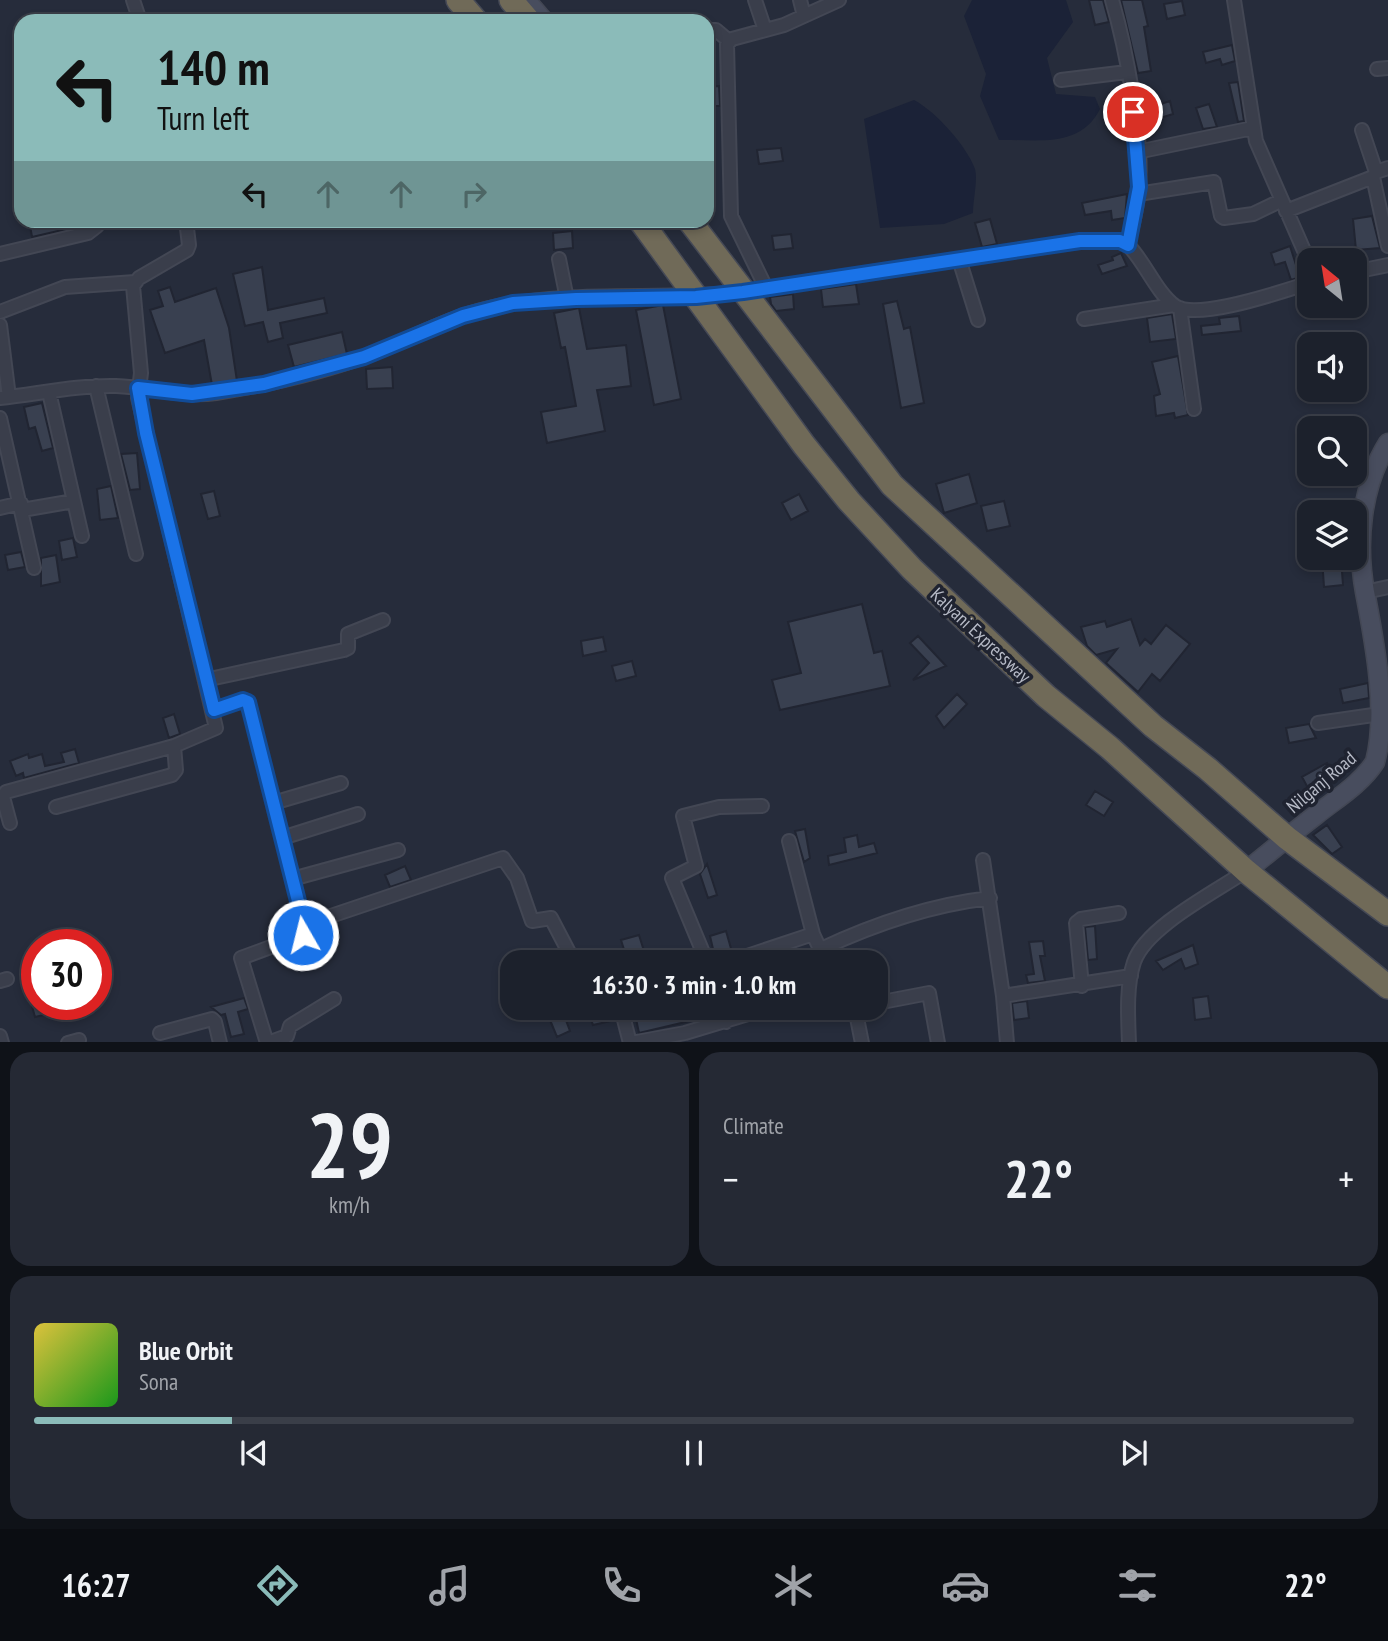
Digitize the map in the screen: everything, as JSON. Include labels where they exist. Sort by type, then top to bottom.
[{"type":"highway","points":[[458,0],[470,14]]},
{"type":"highway","points":[[511,0],[523,14]]},
{"type":"highway","name":"Kalyani Expressway","points":[[646,228],[804,445],[849,501],[912,569],[1046,696],[1110,748],[1246,872],[1388,986]]},
{"type":"highway","points":[[696,228],[754,290],[875,465],[892,485],[1143,717],[1287,838],[1388,914]]},
{"type":"street","points":[[526,0],[538,14]]},
{"type":"street","points":[[755,0],[765,30]]},
{"type":"street","points":[[800,0],[804,16]]},
{"type":"street","points":[[729,41],[804,16],[839,0]]},
{"type":"street","points":[[1112,0],[1127,72],[1138,152],[1138,194],[1128,245]]},
{"type":"street","points":[[1234,0],[1253,128],[1302,248]]},
{"type":"street","points":[[714,31],[729,41],[731,216],[754,290]]},
{"type":"street","points":[[1061,80],[1127,72]]},
{"type":"street","points":[[1138,152],[1253,128]]},
{"type":"street","points":[[1362,130],[1379,173],[1388,243]]},
{"type":"street","points":[[1138,194],[1214,182],[1221,216],[1224,218],[1283,206],[1379,173]]},
{"type":"street","points":[[0,254],[88,233],[94,228]]},
{"type":"street","points":[[0,312],[65,287],[135,282],[187,250],[187,228]]},
{"type":"street","points":[[710,228],[754,290]]},
{"type":"street","points":[[0,326],[5,398],[96,386],[192,394],[264,384],[364,357],[475,312],[513,303],[567,299],[696,297],[1080,241],[1120,241],[1128,245],[1177,306],[1194,409]]},
{"type":"street","points":[[559,259],[567,299]]},
{"type":"street","points":[[959,259],[978,320]]},
{"type":"street","points":[[1367,269],[1388,265]]},
{"type":"street","points":[[10,822],[3,797],[6,792],[174,746],[215,730],[214,710],[146,433],[138,388],[141,373],[134,317],[135,282]]},
{"type":"street","points":[[1084,319],[1177,306],[1216,308],[1244,303],[1297,287]]},
{"type":"street","points":[[96,386],[135,554]]},
{"type":"street","points":[[49,392],[82,536]]},
{"type":"street","points":[[0,418],[34,568]]},
{"type":"street","name":"Nilganj Road","points":[[1129,1042],[1131,975],[1139,953],[1155,936],[1246,872],[1354,785],[1374,765],[1387,736],[1388,713],[1365,592],[1361,549],[1364,515],[1372,478],[1388,443]]},
{"type":"street","points":[[0,508],[74,501]]},
{"type":"street","points":[[1365,592],[1388,587]]},
{"type":"street","points":[[205,680],[341,651],[348,648],[348,634],[383,620]]},
{"type":"street","points":[[214,710],[247,701],[304,925],[303,935],[241,958],[268,1042],[287,1035],[290,1026],[334,999]]},
{"type":"street","points":[[1318,723],[1388,713]]},
{"type":"street","points":[[56,807],[172,775],[176,770],[174,746]]},
{"type":"street","points":[[273,803],[341,783]]},
{"type":"street","points":[[702,950],[672,878],[696,866],[683,816],[719,807],[762,806]]},
{"type":"street","points":[[282,838],[358,814]]},
{"type":"street","points":[[789,841],[813,934],[820,950],[877,924],[952,903],[990,898]]},
{"type":"street","points":[[292,879],[398,850]]},
{"type":"street","points":[[304,925],[503,858],[517,878],[532,921],[551,918],[567,950]]},
{"type":"street","points":[[983,860],[1007,1042]]},
{"type":"street","points":[[1082,985],[1076,923],[1081,919],[1119,913]]},
{"type":"street","points":[[765,950],[813,934]]},
{"type":"street","points":[[1003,996],[1131,975]]},
{"type":"street","points":[[888,1001],[929,993],[937,1042]]},
{"type":"street","points":[[160,1032],[212,1019],[220,1042]]},
{"type":"street","points":[[625,1020],[631,1042],[732,1020]]},
{"type":"street","points":[[857,1020],[862,1042]]},
{"type":"street","points":[[0,1035],[2,1042]]},
{"type":"water","points":[[972,0],[1066,0],[1073,22],[1047,58],[1056,94],[1095,97],[1100,109],[1091,122],[1081,131],[1056,139],[999,140],[980,96],[986,74],[964,16]]},
{"type":"water","points":[[914,100],[949,130],[971,160],[976,174],[973,213],[944,224],[880,228],[864,119]]},
{"type":"building","points":[[1089,0],[1103,0],[1109,22],[1095,25]]},
{"type":"building","points":[[1121,0],[1142,0],[1148,26],[1144,27],[1151,71],[1138,73]]},
{"type":"building","points":[[1182,1],[1185,15],[1167,19],[1164,4]]},
{"type":"building","points":[[1232,45],[1235,61],[1222,65],[1220,59],[1206,63],[1203,52]]},
{"type":"building","points":[[1238,82],[1244,121],[1238,122],[1229,83]]},
{"type":"building","points":[[714,86],[719,86],[720,106],[714,106]]},
{"type":"building","points":[[1170,101],[1173,114],[1154,120],[1151,107]]},
{"type":"building","points":[[1209,104],[1217,127],[1203,129],[1196,108]]},
{"type":"building","points":[[781,148],[783,161],[759,164],[757,150]]},
{"type":"building","points":[[1127,194],[1125,218],[1112,220],[1111,211],[1085,215],[1082,203]]},
{"type":"building","points":[[1372,216],[1380,248],[1356,248],[1353,219]]},
{"type":"building","points":[[990,219],[997,244],[982,247],[975,223]]},
{"type":"building","points":[[30,228],[71,228],[32,237]]},
{"type":"building","points":[[572,231],[573,248],[554,250],[553,233]]},
{"type":"building","points":[[791,234],[793,248],[774,250],[772,236]]},
{"type":"building","points":[[1290,246],[1297,268],[1297,278],[1291,280],[1285,262],[1275,265],[1271,253]]},
{"type":"building","points":[[1121,253],[1127,266],[1102,274],[1098,265],[1113,260],[1112,257]]},
{"type":"building","points":[[262,267],[268,310],[324,298],[327,313],[280,323],[283,338],[268,342],[263,322],[245,326],[233,274]]},
{"type":"building","points":[[856,284],[859,304],[823,307],[821,289]]},
{"type":"building","points":[[170,287],[175,302],[216,288],[229,328],[237,381],[212,385],[204,340],[165,353],[150,310],[163,306],[158,291]]},
{"type":"building","points":[[793,294],[794,309],[776,311],[771,304],[770,297]]},
{"type":"building","points":[[897,301],[904,329],[910,327],[924,403],[901,408],[883,304]]},
{"type":"building","points":[[663,305],[681,399],[654,405],[636,310]]},
{"type":"building","points":[[579,308],[587,349],[626,345],[631,386],[597,390],[605,431],[547,443],[541,412],[576,406],[565,347],[561,348],[554,313]]},
{"type":"building","points":[[1172,314],[1176,339],[1150,342],[1147,318]]},
{"type":"building","points":[[1239,316],[1241,331],[1202,335],[1201,326],[1220,324],[1219,318]]},
{"type":"building","points":[[342,332],[347,354],[294,367],[288,345]]},
{"type":"building","points":[[1178,356],[1188,415],[1175,418],[1174,413],[1156,416],[1154,396],[1160,394],[1152,362]]},
{"type":"building","points":[[392,367],[393,388],[367,389],[366,369]]},
{"type":"building","points":[[42,403],[53,448],[42,451],[35,427],[29,429],[24,407]]},
{"type":"building","points":[[137,453],[140,489],[130,490],[121,454]]},
{"type":"building","points":[[969,474],[977,503],[944,513],[936,484]]},
{"type":"building","points":[[111,486],[118,518],[100,520],[97,489]]},
{"type":"building","points":[[214,491],[220,516],[208,519],[201,494]]},
{"type":"building","points":[[799,494],[808,511],[791,520],[782,503]]},
{"type":"building","points":[[1004,501],[1010,526],[987,531],[981,506]]},
{"type":"building","points":[[73,538],[77,557],[62,560],[59,541]]},
{"type":"building","points":[[21,552],[25,567],[8,570],[5,555]]},
{"type":"building","points":[[56,555],[60,582],[41,586],[41,558]]},
{"type":"building","points":[[1323,570],[1342,570],[1343,585],[1324,587]]},
{"type":"building","points":[[862,604],[874,653],[882,651],[890,686],[780,710],[772,680],[801,673],[788,622]]},
{"type":"building","points":[[1131,619],[1140,645],[1145,639],[1151,644],[1166,625],[1190,644],[1160,681],[1152,674],[1138,692],[1106,663],[1117,649],[1096,655],[1087,646],[1081,627],[1105,621],[1107,627]]},
{"type":"building","points":[[918,636],[946,666],[913,680],[929,663],[910,643]]},
{"type":"building","points":[[603,637],[606,651],[583,656],[581,641]]},
{"type":"building","points":[[632,661],[636,676],[616,681],[612,666]]},
{"type":"building","points":[[1368,683],[1369,698],[1343,703],[1340,689]]},
{"type":"building","points":[[957,694],[967,704],[944,728],[936,716]]},
{"type":"building","points":[[174,714],[180,734],[169,738],[163,718]]},
{"type":"building","points":[[1309,724],[1316,738],[1289,743],[1286,728]]},
{"type":"building","points":[[75,749],[79,763],[24,778],[23,773],[16,776],[10,761],[28,754],[29,758],[42,754],[45,766],[64,762],[61,753]]},
{"type":"building","points":[[1327,763],[1333,773],[1308,788],[1302,777]]},
{"type":"building","points":[[1095,791],[1113,802],[1104,816],[1086,805]]},
{"type":"building","points":[[1327,825],[1342,847],[1332,854],[1313,835]]},
{"type":"building","points":[[805,829],[810,858],[804,862],[795,831]]},
{"type":"building","points":[[857,835],[859,847],[874,843],[877,853],[829,865],[828,856],[846,852],[844,838]]},
{"type":"building","points":[[707,864],[717,895],[708,898],[700,874]]},
{"type":"building","points":[[405,866],[411,880],[390,887],[385,875]]},
{"type":"building","points":[[1095,926],[1097,959],[1088,960],[1085,927]]},
{"type":"building","points":[[726,931],[731,950],[713,950],[710,936]]},
{"type":"building","points":[[639,935],[644,950],[624,950],[621,940]]},
{"type":"building","points":[[1043,941],[1045,956],[1040,956],[1045,981],[1028,983],[1026,975],[1034,974],[1029,942]]},
{"type":"building","points":[[1193,945],[1198,964],[1185,969],[1181,959],[1163,970],[1156,961]]},
{"type":"building","points":[[1208,996],[1211,1018],[1195,1020],[1193,998]]},
{"type":"building","points":[[244,998],[248,1009],[238,1012],[244,1034],[231,1037],[225,1014],[221,1015],[211,1007]]},
{"type":"building","points":[[1027,1001],[1029,1018],[1014,1020],[1012,1003]]},
{"type":"building","points":[[550,1020],[566,1020],[570,1031],[557,1037]]},
{"type":"building","points":[[591,1020],[615,1020],[593,1025]]},
{"type":"building","points":[[636,1020],[694,1020],[639,1033]]},
{"type":"route","points":[[303,935],[304,925],[248,702],[243,700],[214,710],[146,433],[138,388],[192,394],[264,384],[364,357],[463,316],[513,303],[696,297],[1080,241],[1109,240],[1128,245],[1139,187],[1137,132],[1133,112]]}]
